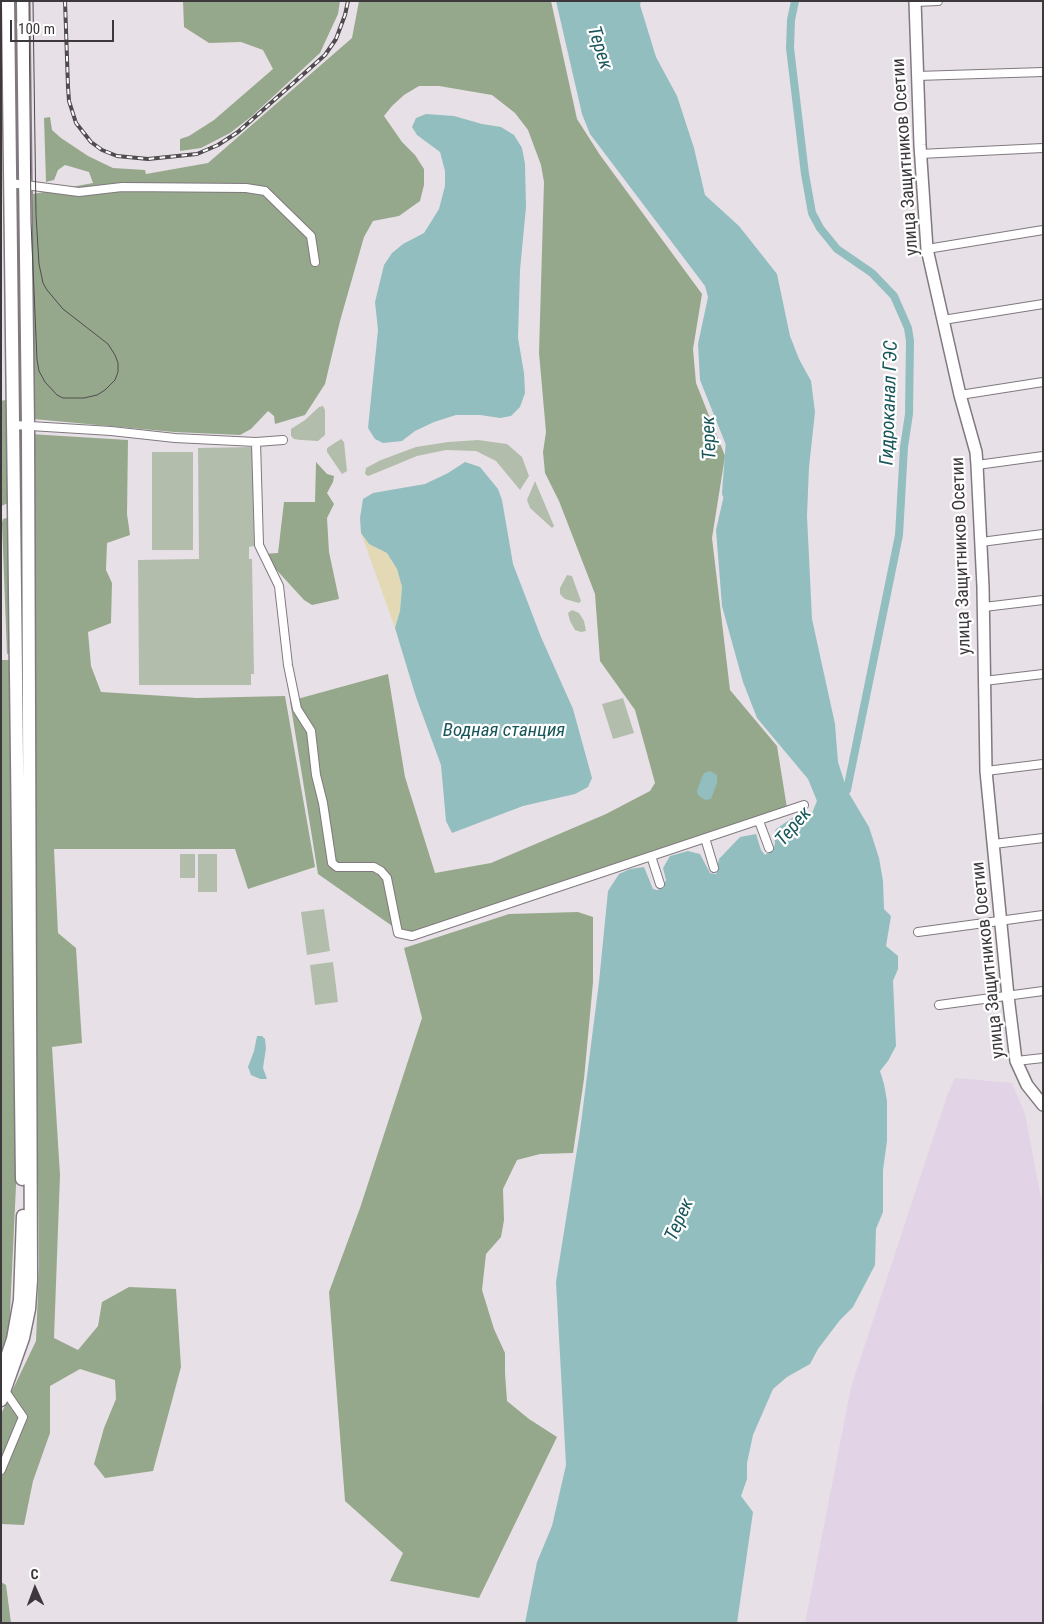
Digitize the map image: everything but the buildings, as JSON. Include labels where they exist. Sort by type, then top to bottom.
[{"type":"main road","points":[[1,1375],[13,1339],[20,1300],[23,1204],[20,1112],[20,883],[8,1]]},
{"type":"main road","points":[[3,1396],[23,1338],[29,1309],[31,1280],[28,426],[23,1]]},
{"type":"street","points":[[915,2],[938,1]]},
{"type":"street","name":"улица Защитников Осетии","points":[[915,2],[920,154],[927,249],[960,395],[976,452],[984,607],[986,771],[994,844],[999,920],[1016,1061],[1027,1085],[1043,1105]]},
{"type":"street","points":[[917,76],[1043,72]]},
{"type":"street","points":[[920,154],[1043,148]]},
{"type":"street","points":[[10,183],[79,192],[122,187],[246,188],[265,191],[311,236],[315,262]]},
{"type":"street","points":[[927,249],[1043,230]]},
{"type":"street","points":[[943,320],[1043,304]]},
{"type":"street","points":[[960,395],[1043,382]]},
{"type":"street","points":[[14,425],[111,431],[175,438],[256,442],[283,440]]},
{"type":"street","points":[[256,442],[259,545],[279,586],[288,665],[297,709],[311,731],[316,775],[323,803],[332,863],[337,867],[374,867],[381,871],[387,878],[398,933],[412,936],[804,805]]},
{"type":"street","points":[[977,465],[1043,456]]},
{"type":"street","points":[[981,542],[1043,534]]},
{"type":"street","points":[[984,607],[1043,600]]},
{"type":"street","points":[[984,681],[1043,674]]},
{"type":"street","points":[[986,771],[1043,764]]},
{"type":"street","points":[[759,821],[769,848]]},
{"type":"street","points":[[705,838],[714,868]]},
{"type":"street","points":[[994,844],[1043,838]]},
{"type":"street","points":[[651,856],[660,884]]},
{"type":"street","points":[[918,932],[1043,915]]},
{"type":"street","points":[[939,1005],[1043,991]]},
{"type":"street","points":[[1016,1061],[1043,1058]]},
{"type":"street","points":[[1,1470],[23,1417],[3,1396]]},
{"type":"shaded area","points":[[955,1078],[1012,1083],[1025,1114],[1043,1208],[1043,1258],[1040,1266],[1041,1403],[1043,1403],[1043,1623],[805,1623],[851,1387],[947,1096]]},
{"type":"green space","points":[[183,1],[340,1],[338,14],[320,53],[252,116],[230,133],[201,148],[180,151],[180,139],[189,136],[214,120],[273,69],[263,50],[241,42],[209,43],[184,27]]},
{"type":"green space","points":[[359,1],[551,1],[577,119],[600,155],[702,294],[693,349],[696,383],[725,456],[712,538],[730,690],[777,746],[787,808],[405,935],[318,874],[290,701],[388,674],[405,777],[435,873],[491,863],[606,814],[650,791],[655,783],[635,710],[600,661],[595,594],[559,501],[545,473],[543,452],[546,432],[539,353],[544,182],[541,165],[528,130],[515,113],[492,95],[439,86],[419,86],[404,95],[384,116],[424,169],[424,185],[420,201],[399,216],[373,221],[364,237],[340,321],[325,384],[305,415],[275,424],[274,416],[268,411],[251,429],[240,435],[174,432],[33,419],[33,194],[93,183],[89,172],[65,165],[58,170],[54,180],[46,182],[44,118],[50,117],[52,130],[61,138],[88,156],[113,168],[145,170],[146,174],[208,163],[352,38]]},
{"type":"green space","points":[[1,401],[8,401],[11,502],[1,506]]},
{"type":"green space","points":[[323,406],[325,410],[325,435],[318,441],[294,439],[291,436],[291,429],[305,420],[319,407]]},
{"type":"green space","points":[[30,434],[128,440],[127,514],[130,535],[107,543],[106,570],[112,583],[111,623],[88,632],[91,666],[101,692],[197,698],[285,696],[315,867],[248,889],[235,849],[54,849],[58,933],[76,948],[82,1043],[52,1047],[60,1175],[54,1338],[78,1350],[98,1326],[102,1302],[129,1287],[176,1289],[181,1367],[153,1471],[105,1478],[94,1464],[104,1428],[116,1399],[115,1380],[80,1369],[50,1386],[50,1433],[33,1481],[24,1525],[1,1524],[1,1414],[36,1341],[39,1266]]},
{"type":"green space","points":[[341,439],[344,442],[347,471],[342,474],[327,452],[327,448]]},
{"type":"green space","points":[[478,440],[507,444],[522,457],[529,476],[520,490],[496,461],[476,451],[446,450],[417,456],[371,475],[365,474],[366,468],[381,460],[416,447]]},
{"type":"green space","points":[[253,447],[254,546],[249,547],[249,559],[252,559],[254,674],[251,674],[251,685],[139,685],[138,560],[199,559],[198,448]]},
{"type":"green space","points":[[152,452],[193,452],[193,550],[152,550]]},
{"type":"green space","points":[[316,462],[327,474],[334,476],[327,493],[334,504],[327,518],[329,552],[339,599],[312,605],[304,600],[262,554],[278,553],[284,502],[315,502]]},
{"type":"green space","points":[[535,481],[554,526],[552,528],[530,508],[527,500]]},
{"type":"green space","points":[[3,519],[10,519],[11,653],[7,654],[2,523]]},
{"type":"green space","points":[[567,575],[572,576],[581,601],[579,603],[565,599],[560,594],[560,588]]},
{"type":"green space","points":[[572,610],[579,613],[584,621],[586,631],[575,630],[568,613]]},
{"type":"green space","points":[[1,660],[12,660],[17,1164],[9,1335],[1,1358]]},
{"type":"green space","points":[[623,698],[634,733],[613,739],[602,704]]},
{"type":"green space","points":[[180,854],[195,854],[195,878],[180,878]]},
{"type":"green space","points":[[198,854],[217,854],[217,892],[198,892]]},
{"type":"green space","points":[[324,909],[330,951],[307,955],[301,912]]},
{"type":"green space","points":[[578,912],[593,917],[593,982],[584,1079],[573,1153],[540,1154],[517,1160],[503,1189],[504,1220],[501,1237],[486,1254],[482,1290],[494,1329],[505,1353],[507,1401],[529,1419],[557,1437],[479,1598],[390,1581],[403,1553],[345,1501],[329,1292],[360,1208],[422,1018],[404,948],[509,914]]},
{"type":"green space","points":[[333,962],[338,1002],[315,1005],[310,965]]},
{"type":"green space","points":[[1,1582],[6,1585],[11,1623],[1,1623]]},
{"type":"sand","points":[[361,533],[369,544],[387,553],[397,569],[402,587],[400,611],[395,628]]},
{"type":"water","points":[[556,1],[641,1],[640,5],[656,57],[677,96],[694,148],[705,195],[739,226],[777,274],[790,336],[799,359],[811,381],[815,412],[809,467],[807,516],[812,619],[835,724],[838,762],[847,790],[869,827],[879,858],[883,881],[884,909],[891,916],[886,946],[898,956],[898,969],[893,981],[896,1046],[880,1071],[887,1101],[887,1141],[883,1170],[883,1212],[876,1229],[875,1265],[853,1307],[840,1320],[818,1349],[810,1364],[787,1377],[773,1389],[753,1435],[747,1463],[747,1479],[741,1496],[753,1512],[737,1623],[525,1623],[537,1562],[552,1526],[566,1465],[556,1282],[580,1131],[599,982],[608,891],[619,874],[630,869],[644,867],[653,889],[663,888],[666,880],[663,868],[670,856],[688,851],[700,854],[710,873],[716,874],[719,859],[740,837],[756,834],[761,850],[765,855],[774,848],[776,829],[795,816],[812,813],[817,801],[808,779],[757,718],[743,682],[722,606],[716,530],[732,460],[700,380],[698,344],[708,297],[705,286],[590,134],[582,114]]},
{"type":"water","points":[[426,114],[454,116],[501,127],[514,135],[522,148],[525,164],[526,207],[520,270],[518,338],[524,373],[525,393],[520,407],[511,416],[500,418],[480,415],[456,415],[415,431],[402,441],[383,443],[375,439],[368,428],[378,330],[375,302],[384,265],[392,253],[403,244],[424,233],[439,209],[445,186],[445,171],[440,152],[417,135],[412,127],[416,118]]},
{"type":"water","name":"Водная станция","points":[[465,462],[480,467],[498,489],[502,500],[513,564],[541,637],[573,709],[592,778],[588,787],[575,794],[523,806],[452,833],[446,821],[441,765],[416,697],[395,628],[400,611],[402,587],[397,569],[387,553],[369,544],[361,533],[360,518],[363,499],[373,493],[425,484]]},
{"type":"water","points":[[710,771],[717,775],[717,783],[711,799],[705,800],[698,795],[697,791],[704,773]]},
{"type":"water","points":[[257,1036],[262,1036],[265,1039],[266,1048],[263,1068],[267,1079],[260,1079],[251,1075],[248,1067]]},
{"type":"waterway","name":"Гидроканал ГЭС","points":[[795,1],[791,20],[790,48],[805,174],[812,213],[820,228],[837,249],[872,273],[894,296],[908,328],[910,341],[909,414],[904,447],[899,535],[847,790],[841,797]]},
{"type":"waterway","name":"Терек","points":[[728,493],[732,440]]},
{"type":"tram line","points":[[29,1],[31,222],[37,360],[39,371],[45,382],[57,395],[63,398],[84,398],[97,395],[115,380],[118,372],[118,363],[108,344],[63,309],[43,283],[39,264],[36,215],[33,1]]},
{"type":"railway","points":[[65,1],[69,101],[76,123],[91,142],[102,150],[117,156],[148,159],[197,154],[218,145],[238,132],[325,55],[336,39],[348,1]]}]
